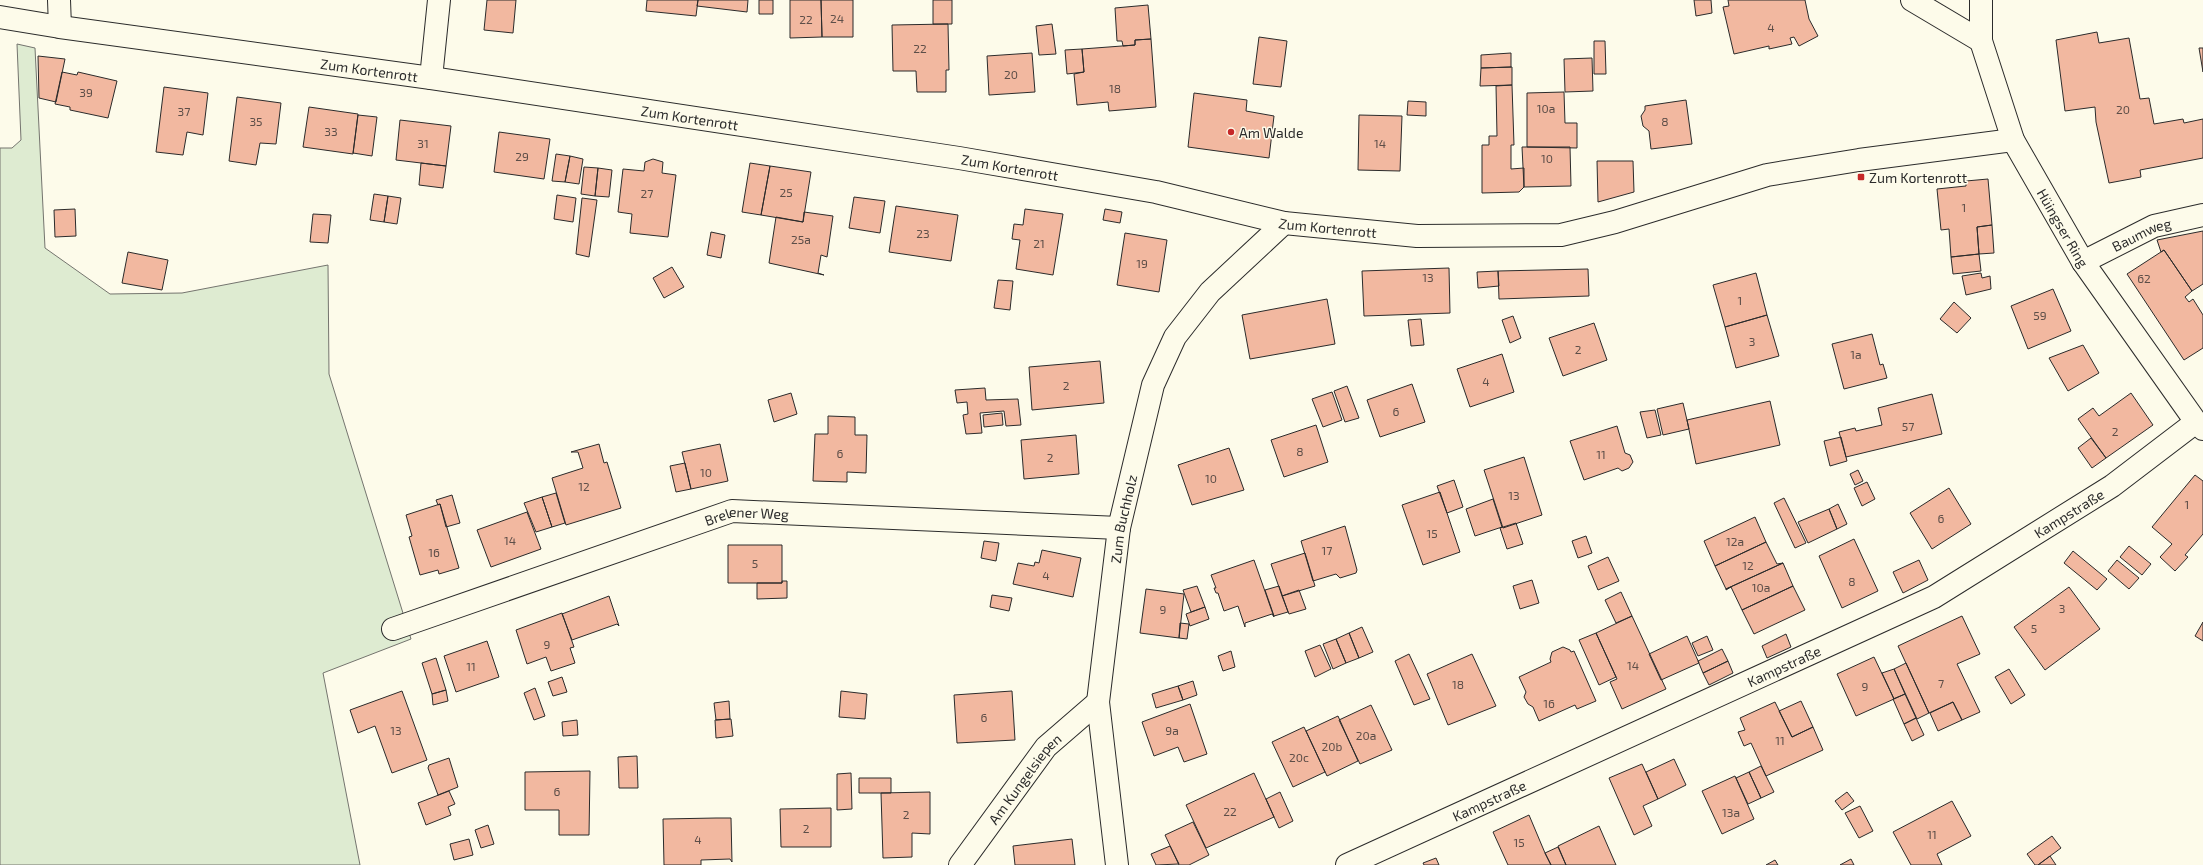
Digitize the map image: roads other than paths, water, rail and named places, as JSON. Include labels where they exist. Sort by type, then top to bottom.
[{"type":"street","points":[[59,0],[60,28]]},
{"type":"street","points":[[431,78],[439,0]]},
{"type":"street","points":[[1912,0],[1981,41]]},
{"type":"street","name":"Hüingser Ring","points":[[1981,0],[1981,41],[2013,140],[2083,262],[2199,425]]},
{"type":"street","name":"Zum Kortenrott","points":[[0,17],[60,28],[431,78],[960,158],[1156,192],[1284,223],[1417,236],[1561,235],[1615,222],[1767,175],[1859,160],[2013,140]]},
{"type":"street","name":"Baumweg","points":[[2083,262],[2154,226],[2203,215]]},
{"type":"street","name":"Zum Buchholz","points":[[1117,865],[1098,702],[1119,528],[1153,386],[1175,337],[1210,292],[1284,223]]},
{"type":"street","name":"Kampstraße","points":[[1347,865],[1934,597],[2112,486],[2199,425]]},
{"type":"street","name":"Brelener Weg","points":[[392,630],[732,511],[1119,528]]},
{"type":"street","name":"Am Kungelsiepen","points":[[960,865],[1046,747],[1098,702]]},
{"type":"place","name":"Am Walde","points":[[1231,132]]},
{"type":"place","name":"Zum Kortenrott","points":[[1861,177]]}]
